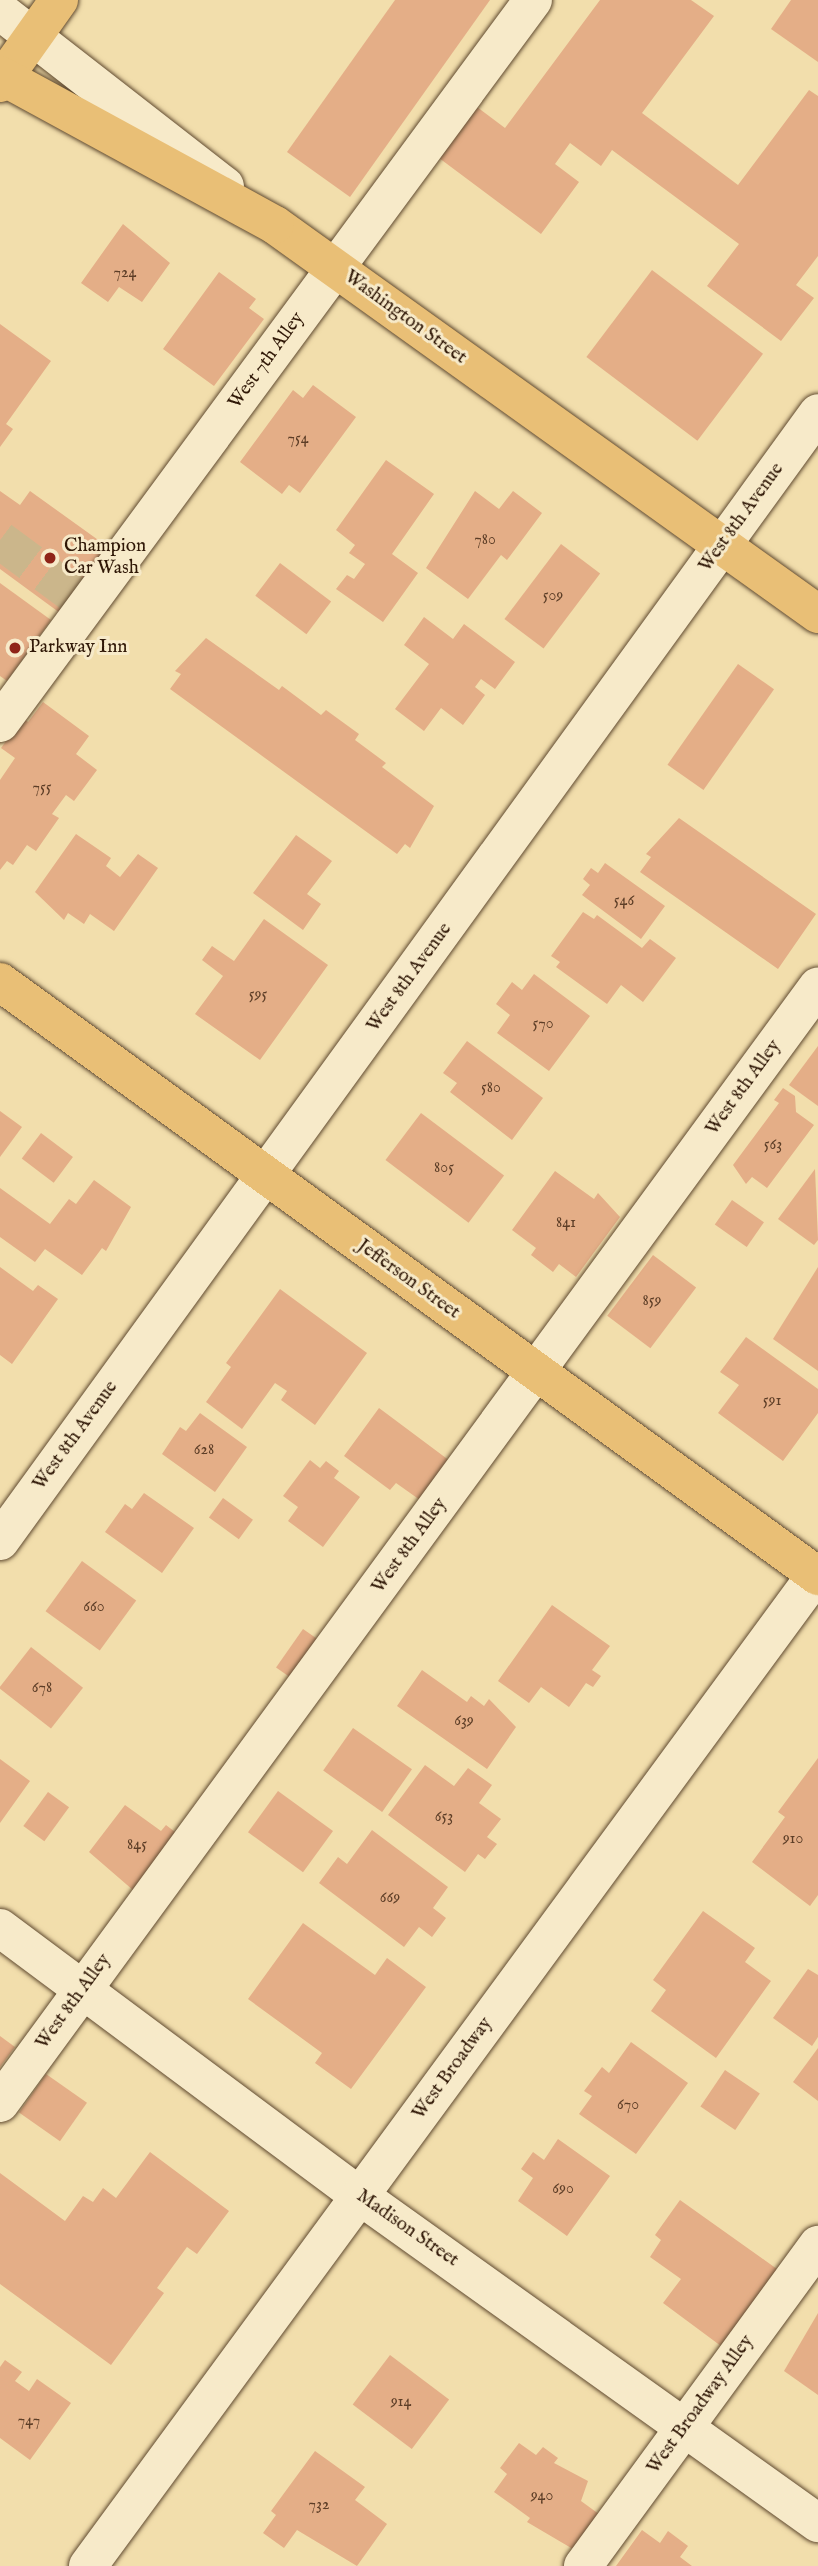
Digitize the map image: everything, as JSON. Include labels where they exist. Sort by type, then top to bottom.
[{"type":"main road","points":[[59,0],[2,79],[275,225]]},
{"type":"main road","name":"Washington Street","points":[[275,225],[818,614]]},
{"type":"main road","name":"Jefferson Street","points":[[0,982],[537,1374],[817,1574]]},
{"type":"street","name":"West 7th Alley","points":[[0,723],[80,599],[336,268],[533,0]]},
{"type":"street","name":"Washington Street","points":[[0,11],[34,34],[275,225]]},
{"type":"street","name":"West 8th Avenue","points":[[0,1541],[818,413]]},
{"type":"street","name":"West 8th Alley","points":[[0,2104],[537,1374],[818,986]]},
{"type":"street","name":"West Broadway","points":[[88,2566],[817,1574]]},
{"type":"street","name":"Madison Street","points":[[0,1928],[360,2196],[686,2426],[818,2523]]},
{"type":"street","name":"West Broadway Alley","points":[[583,2566],[818,2245]]},
{"type":"building","points":[[395,0],[490,0],[350,197],[287,152]]},
{"type":"building","points":[[600,0],[691,0],[714,16],[642,113],[738,185],[809,90],[818,96],[818,256],[796,285],[814,298],[781,341],[707,286],[739,244],[612,150],[601,166],[570,143],[555,164],[579,182],[541,234],[435,155],[473,104],[505,128]]},
{"type":"building","points":[[791,0],[818,0],[818,62],[771,29]]},
{"type":"building","points":[[123,224],[170,263],[142,302],[119,287],[108,302],[81,283]]},
{"type":"building","points":[[652,270],[763,354],[697,441],[586,357]]},
{"type":"building","points":[[219,272],[256,299],[249,308],[264,319],[214,386],[163,349]]},
{"type":"building","points":[[0,324],[51,361],[6,424],[13,429],[0,447]]},
{"type":"building","points":[[313,385],[356,417],[300,493],[289,485],[282,494],[240,462],[293,390],[303,398]]},
{"type":"building","points":[[386,460],[434,494],[392,554],[418,573],[383,622],[336,589],[347,575],[354,579],[365,564],[349,553],[355,545],[336,530]]},
{"type":"building","name":"Champion Car Wash","points":[[0,491],[20,505],[30,491],[108,547],[60,613],[0,569]]},
{"type":"building","points":[[475,491],[499,509],[513,491],[542,513],[507,560],[501,555],[468,599],[426,568]]},
{"type":"building","points":[[561,544],[600,573],[544,649],[504,619]]},
{"type":"building","points":[[280,563],[331,602],[306,634],[255,596]]},
{"type":"building","name":"Parkway Inn","points":[[0,583],[51,620],[7,681],[0,676]]},
{"type":"building","points":[[424,617],[453,639],[464,624],[515,662],[495,689],[481,679],[475,687],[485,695],[463,725],[441,708],[424,731],[395,709],[429,664],[404,645]]},
{"type":"building","points":[[206,638],[279,690],[282,686],[321,715],[326,710],[359,734],[355,740],[386,763],[382,767],[434,806],[410,848],[405,844],[397,854],[170,689],[181,674],[175,671]]},
{"type":"building","points":[[738,664],[774,689],[703,790],[667,765]]},
{"type":"building","points":[[43,702],[89,736],[76,754],[97,770],[74,801],[66,795],[52,814],[59,818],[36,851],[27,845],[13,865],[7,861],[0,870],[0,780],[15,758],[1,748],[23,718],[28,722]]},
{"type":"building","points":[[679,818],[816,914],[778,969],[640,872],[651,857],[646,854]]},
{"type":"building","points":[[76,834],[111,858],[106,866],[120,877],[138,854],[158,868],[114,931],[90,914],[84,924],[68,913],[64,920],[35,892]]},
{"type":"building","points":[[296,835],[332,861],[307,894],[321,904],[303,930],[253,893]]},
{"type":"building","points":[[605,863],[665,906],[641,939],[582,895],[590,885],[583,879],[591,868],[598,873]]},
{"type":"building","points":[[583,912],[594,919],[597,915],[642,948],[650,939],[676,958],[643,1002],[621,985],[607,1004],[556,967],[560,962],[551,956]]},
{"type":"building","points":[[264,919],[328,965],[260,1060],[195,1014],[223,976],[202,960],[212,946],[234,961]]},
{"type":"building","points":[[534,974],[590,1016],[549,1071],[497,1033],[510,1015],[496,1004],[512,982],[522,990]]},
{"type":"building","points":[[467,1041],[543,1098],[512,1140],[450,1092],[457,1083],[443,1073]]},
{"type":"building","points":[[818,1046],[818,1106],[789,1085]]},
{"type":"building","points":[[783,1088],[795,1096],[796,1112],[814,1125],[767,1188],[752,1177],[746,1184],[733,1165],[779,1103],[774,1100]]},
{"type":"building","points":[[0,1111],[22,1127],[0,1157]]},
{"type":"building","points":[[421,1113],[504,1176],[469,1223],[385,1160]]},
{"type":"building","points":[[41,1133],[73,1157],[54,1183],[22,1159]]},
{"type":"building","points":[[815,1169],[818,1240],[814,1245],[778,1219]]},
{"type":"building","points":[[555,1171],[594,1199],[598,1193],[620,1217],[576,1277],[559,1264],[553,1272],[531,1255],[536,1248],[512,1230]]},
{"type":"building","points":[[94,1180],[131,1207],[106,1251],[102,1248],[82,1275],[45,1249],[35,1262],[0,1237],[0,1188],[50,1224],[69,1199],[76,1204]]},
{"type":"building","points":[[732,1200],[764,1222],[747,1247],[715,1225]]},
{"type":"building","points":[[653,1255],[696,1287],[650,1348],[607,1316]]},
{"type":"building","points":[[0,1267],[33,1291],[38,1285],[58,1299],[12,1364],[0,1355]]},
{"type":"building","points":[[818,1267],[818,1371],[773,1339]]},
{"type":"building","points":[[280,1289],[367,1353],[315,1425],[281,1400],[287,1391],[275,1383],[242,1429],[206,1402],[231,1367],[226,1363]]},
{"type":"building","points":[[746,1337],[818,1389],[818,1413],[783,1461],[718,1413],[739,1385],[720,1372]]},
{"type":"building","points":[[379,1408],[450,1461],[420,1500],[396,1483],[390,1490],[344,1456]]},
{"type":"building","points":[[200,1413],[247,1447],[215,1492],[162,1454],[180,1427],[186,1431]]},
{"type":"building","points":[[310,1460],[320,1468],[326,1461],[339,1471],[334,1478],[360,1497],[323,1547],[288,1521],[298,1507],[283,1496]]},
{"type":"building","points":[[144,1493],[194,1528],[162,1573],[105,1532],[125,1504],[132,1509]]},
{"type":"building","points":[[223,1498],[253,1520],[239,1539],[209,1517]]},
{"type":"building","points":[[82,1561],[136,1600],[100,1651],[46,1611]]},
{"type":"building","points":[[552,1605],[610,1646],[592,1670],[601,1676],[593,1687],[586,1683],[569,1707],[541,1687],[529,1703],[498,1681]]},
{"type":"building","points":[[303,1629],[329,1647],[302,1686],[276,1668]]},
{"type":"building","points":[[31,1647],[83,1688],[51,1729],[0,1689]]},
{"type":"building","points":[[422,1670],[467,1702],[471,1696],[484,1706],[489,1699],[516,1727],[487,1769],[397,1706]]},
{"type":"building","points":[[353,1728],[412,1769],[382,1812],[323,1771]]},
{"type":"building","points":[[818,1758],[818,1895],[810,1906],[752,1862],[785,1817],[778,1812]]},
{"type":"building","points":[[0,1759],[30,1781],[0,1823]]},
{"type":"building","points":[[425,1765],[454,1786],[468,1768],[492,1785],[479,1803],[501,1819],[487,1837],[497,1844],[485,1859],[478,1854],[465,1872],[388,1815]]},
{"type":"building","points":[[278,1791],[333,1831],[303,1872],[248,1832]]},
{"type":"building","points":[[48,1792],[69,1807],[44,1841],[23,1826]]},
{"type":"building","points":[[125,1805],[161,1831],[166,1825],[184,1839],[141,1897],[89,1852]]},
{"type":"building","points":[[372,1830],[448,1887],[433,1908],[446,1918],[432,1937],[419,1927],[404,1947],[319,1883],[338,1857],[347,1864]]},
{"type":"building","points":[[703,1911],[755,1948],[745,1962],[771,1981],[716,2058],[651,2011],[666,1990],[653,1980]]},
{"type":"building","points":[[303,1923],[375,1975],[387,1958],[426,1987],[351,2089],[315,2063],[322,2053],[248,1999]]},
{"type":"building","points":[[808,1969],[818,1975],[818,2037],[812,2046],[773,2018]]},
{"type":"building","points":[[0,2036],[15,2047],[0,2067]]},
{"type":"building","points":[[631,2042],[688,2083],[636,2154],[579,2114],[592,2096],[584,2091],[602,2067],[609,2073]]},
{"type":"building","points":[[818,2048],[818,2101],[793,2082]]},
{"type":"building","points":[[725,2070],[760,2093],[735,2130],[700,2106]]},
{"type":"building","points":[[46,2074],[87,2103],[60,2141],[19,2113]]},
{"type":"building","points":[[558,2139],[610,2176],[567,2236],[518,2201],[533,2178],[521,2169],[533,2152],[544,2160]]},
{"type":"building","points":[[150,2152],[229,2211],[197,2254],[187,2247],[157,2288],[164,2293],[111,2365],[0,2284],[0,2173],[65,2221],[83,2196],[93,2202],[103,2188],[116,2198]]},
{"type":"building","points":[[680,2200],[777,2269],[721,2346],[663,2303],[681,2279],[650,2257],[661,2240],[655,2235]]},
{"type":"building","points":[[818,2313],[818,2395],[784,2371]]},
{"type":"building","points":[[390,2355],[449,2400],[412,2449],[353,2405]]},
{"type":"building","points":[[5,2360],[22,2372],[15,2381],[29,2391],[37,2379],[71,2403],[30,2460],[0,2438],[0,2367]]},
{"type":"building","points":[[519,2443],[536,2455],[543,2447],[558,2458],[554,2463],[588,2481],[581,2501],[603,2517],[578,2552],[527,2522],[530,2518],[494,2492],[507,2474],[500,2468]]},
{"type":"building","points":[[315,2451],[365,2487],[355,2500],[387,2524],[357,2566],[297,2530],[284,2548],[263,2533],[276,2515],[271,2511]]},
{"type":"building","points":[[642,2530],[660,2543],[668,2531],[688,2546],[680,2557],[692,2566],[616,2566]]},
{"type":"tunnel","points":[[0,540],[73,594]]},
{"type":"place","name":"Champion Car Wash","points":[[50,558]]},
{"type":"place","name":"Parkway Inn","points":[[15,648]]}]
